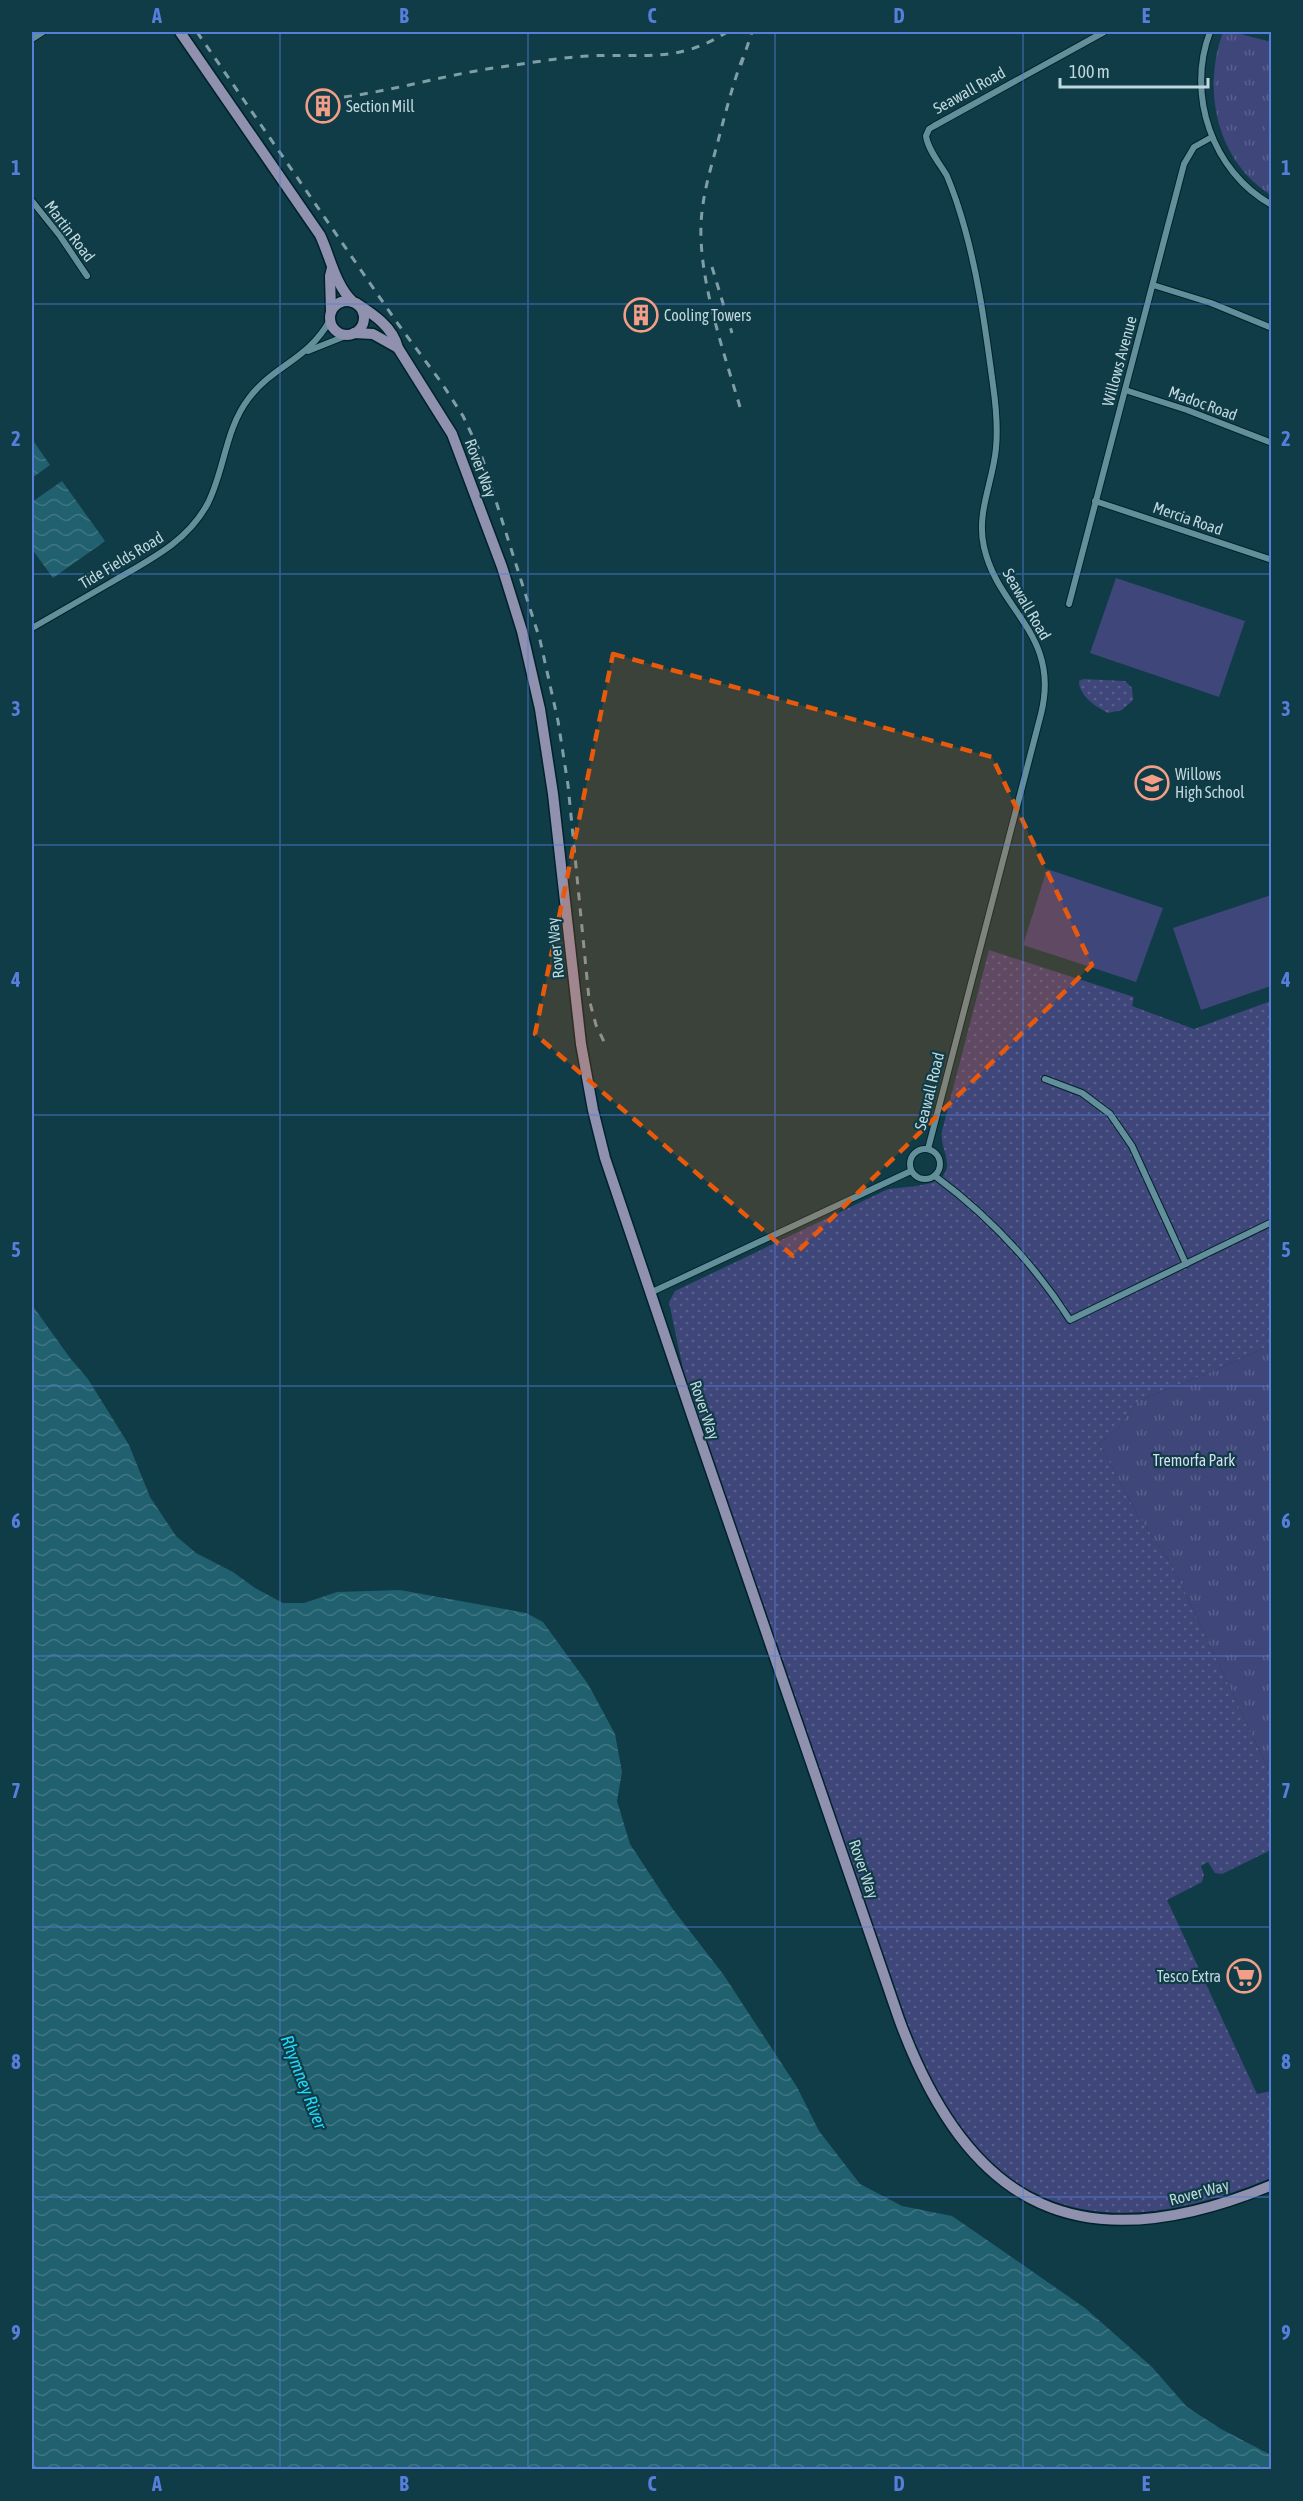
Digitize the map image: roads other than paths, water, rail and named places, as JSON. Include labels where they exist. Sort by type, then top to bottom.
[{"type":"street","points":[[32,39],[43,32]]},
{"type":"street","name":"Rover Way","points":[[180,32],[320,235],[332,268],[346,294],[385,326],[396,339],[398,348],[452,434],[502,567],[534,678],[554,794],[576,1006],[589,1089],[605,1158],[899,2019],[920,2071],[944,2115],[976,2157],[998,2177],[1037,2202],[1077,2216],[1114,2221],[1163,2217],[1221,2203],[1272,2185]]},
{"type":"street","name":"Seawall Road","points":[[928,1149],[1044,702],[1045,686],[1035,639],[994,575],[984,549],[981,520],[997,437],[996,404],[988,346],[979,287],[959,210],[946,176],[926,136],[929,129],[943,120],[1104,32]]},
{"type":"street","points":[[1210,32],[1203,54],[1202,80],[1203,107],[1212,137],[1237,176],[1257,196],[1272,205]]},
{"type":"street","name":"Willows Avenue","points":[[1069,604],[1186,157],[1194,147],[1212,137]]},
{"type":"street","name":"Martin Road","points":[[32,201],[60,236],[87,276]]},
{"type":"street","name":"Rover Way","points":[[330,315],[332,268]]},
{"type":"street","points":[[1153,285],[1211,303],[1272,328]]},
{"type":"street","points":[[347,300],[355,302],[364,316],[362,327],[351,334],[334,329],[330,315],[338,303],[347,300]]},
{"type":"street","name":"Tide Fields Road","points":[[32,628],[160,554],[187,532],[202,513],[211,496],[232,430],[242,408],[256,389],[315,344],[330,315]]},
{"type":"street","name":"Rover Way","points":[[351,334],[373,334],[398,348]]},
{"type":"street","name":"Tide Fields Road","points":[[305,352],[351,334]]},
{"type":"street","name":"Madoc Road","points":[[1125,390],[1187,410],[1272,443]]},
{"type":"street","name":"Mercia Road","points":[[1095,501],[1272,560]]},
{"type":"street","points":[[1045,1079],[1082,1093],[1110,1114],[1132,1146],[1186,1264]]},
{"type":"street","points":[[935,1176],[940,1162],[935,1153],[928,1149],[920,1149],[912,1155],[909,1165],[911,1171],[921,1179],[935,1176],[960,1195],[1016,1248],[1046,1284],[1070,1320],[1272,1222]]},
{"type":"street","points":[[652,1292],[911,1171]]},
{"type":"water","points":[[32,439],[50,465],[32,478]]},
{"type":"water","points":[[62,481],[105,541],[53,578],[32,549],[32,502]]},
{"type":"water","name":"Rhymney River","points":[[32,1305],[88,1379],[129,1445],[150,1497],[176,1536],[196,1553],[233,1572],[255,1588],[283,1603],[304,1603],[337,1592],[400,1590],[526,1613],[543,1622],[588,1684],[615,1734],[622,1772],[617,1801],[630,1844],[672,1908],[723,1974],[797,2087],[819,2131],[860,2184],[902,2206],[952,2216],[990,2242],[1085,2308],[1152,2367],[1187,2407],[1221,2429],[1271,2455],[1271,2469],[32,2469]]},
{"type":"railway","points":[[197,32],[398,324],[441,382],[463,416],[481,454],[540,640],[558,721],[568,785],[589,999],[596,1025],[607,1048]]},
{"type":"railway","points":[[344,97],[481,70],[554,59],[675,53],[692,49],[727,32]]},
{"type":"railway","points":[[741,65],[752,32]]},
{"type":"railway","points":[[740,407],[708,293],[701,247],[701,225],[709,174],[743,57]]},
{"type":"railway","points":[[712,267],[732,333]]},
{"type":"place","name":"Section Mill","points":[[323,106]]},
{"type":"place","name":"Cooling Towers","points":[[641,315]]},
{"type":"place","name":"Willows High School","points":[[1152,783]]},
{"type":"place","name":"Tesco Extra","points":[[1244,1976]]},
{"type":"park label","name":"Tremorfa Park","points":[[1194,1460]]}]
